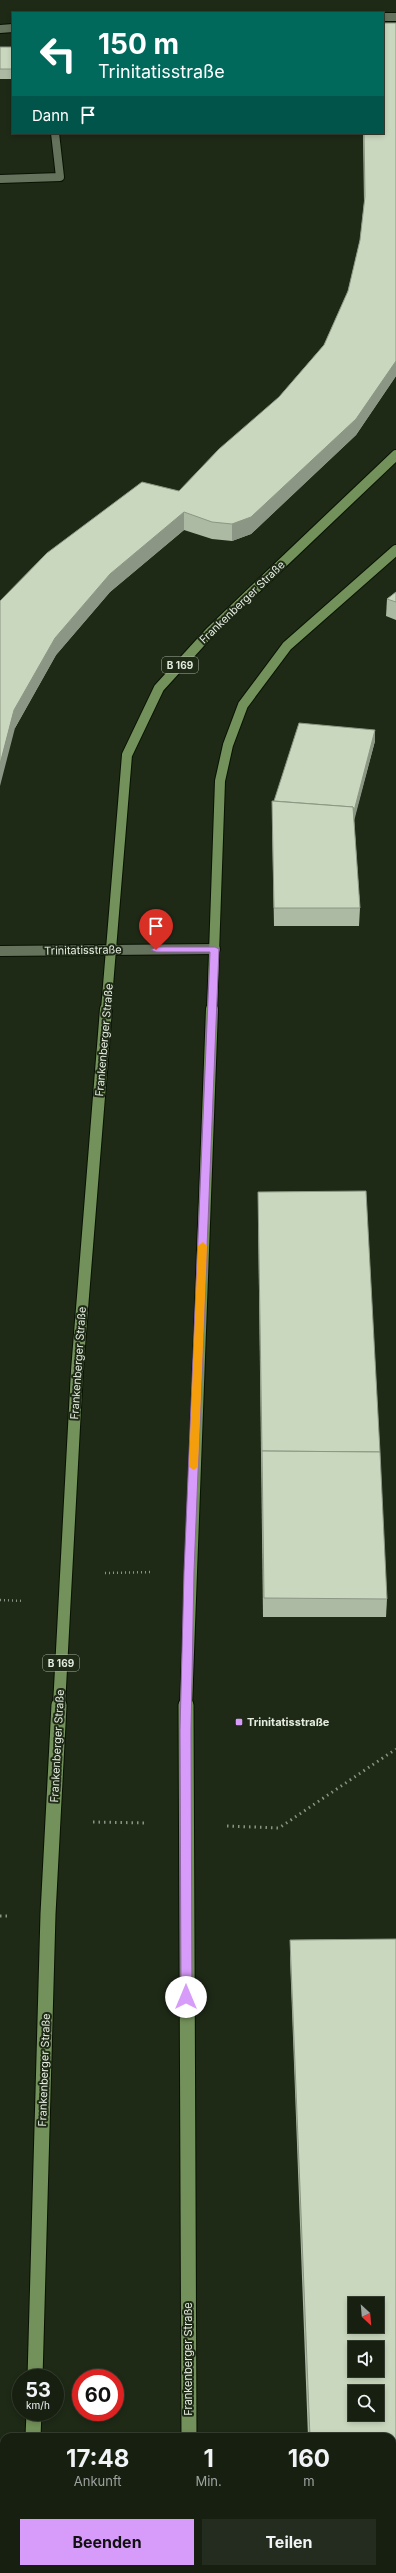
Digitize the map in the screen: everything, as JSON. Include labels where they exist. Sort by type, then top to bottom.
[{"type":"main road","name":"Frankenberger Straße","points":[[35,2369],[52,1821],[77,1371],[127,755],[159,688],[210,632],[396,455]]},
{"type":"main road","name":"Frankenberger Straße","points":[[189,2433],[186,1824],[189,1572],[215,949],[220,781],[228,745],[244,705],[287,646],[396,550]]},
{"type":"main road","points":[[33,2433],[34,2421]]},
{"type":"street","points":[[384,17],[396,17]]},
{"type":"street","points":[[0,29],[12,28]]},
{"type":"street","points":[[0,179],[60,177],[55,134]]},
{"type":"street","name":"Trinitatisstraße","points":[[0,951],[215,949]]},
{"type":"path","points":[[66,1573],[189,1572]]},
{"type":"path","points":[[0,1600],[7,1600]]},
{"type":"path","points":[[52,1821],[279,1828],[396,1749]]},
{"type":"building","points":[[384,23],[396,23],[396,361],[356,419],[251,517],[232,524],[212,522],[184,512],[110,574],[55,638],[14,710],[0,764],[0,601],[47,553],[142,482],[179,491],[219,449],[279,397],[324,345],[348,291],[360,240],[365,196],[364,134],[384,134]]},
{"type":"building","points":[[0,47],[12,47],[12,69],[0,69]]},
{"type":"building","points":[[396,592],[396,602],[387,599]]},
{"type":"building","points":[[299,723],[375,730],[354,811],[353,807],[274,801]]},
{"type":"building","points":[[272,801],[353,807],[360,908],[274,908]]},
{"type":"building","points":[[366,1191],[380,1452],[262,1451],[258,1192]]},
{"type":"building","points":[[262,1451],[380,1452],[387,1599],[264,1598]]},
{"type":"building","points":[[396,1939],[396,2433],[310,2433],[290,1940]]},
{"type":"slow traffic","points":[[194,1467],[203,1246]]},
{"type":"place","name":"Trinitatisstraße","points":[[239,1722]]},
{"type":"route","points":[[156,950],[215,949],[189,1572],[185,1730],[186,1997]]}]
